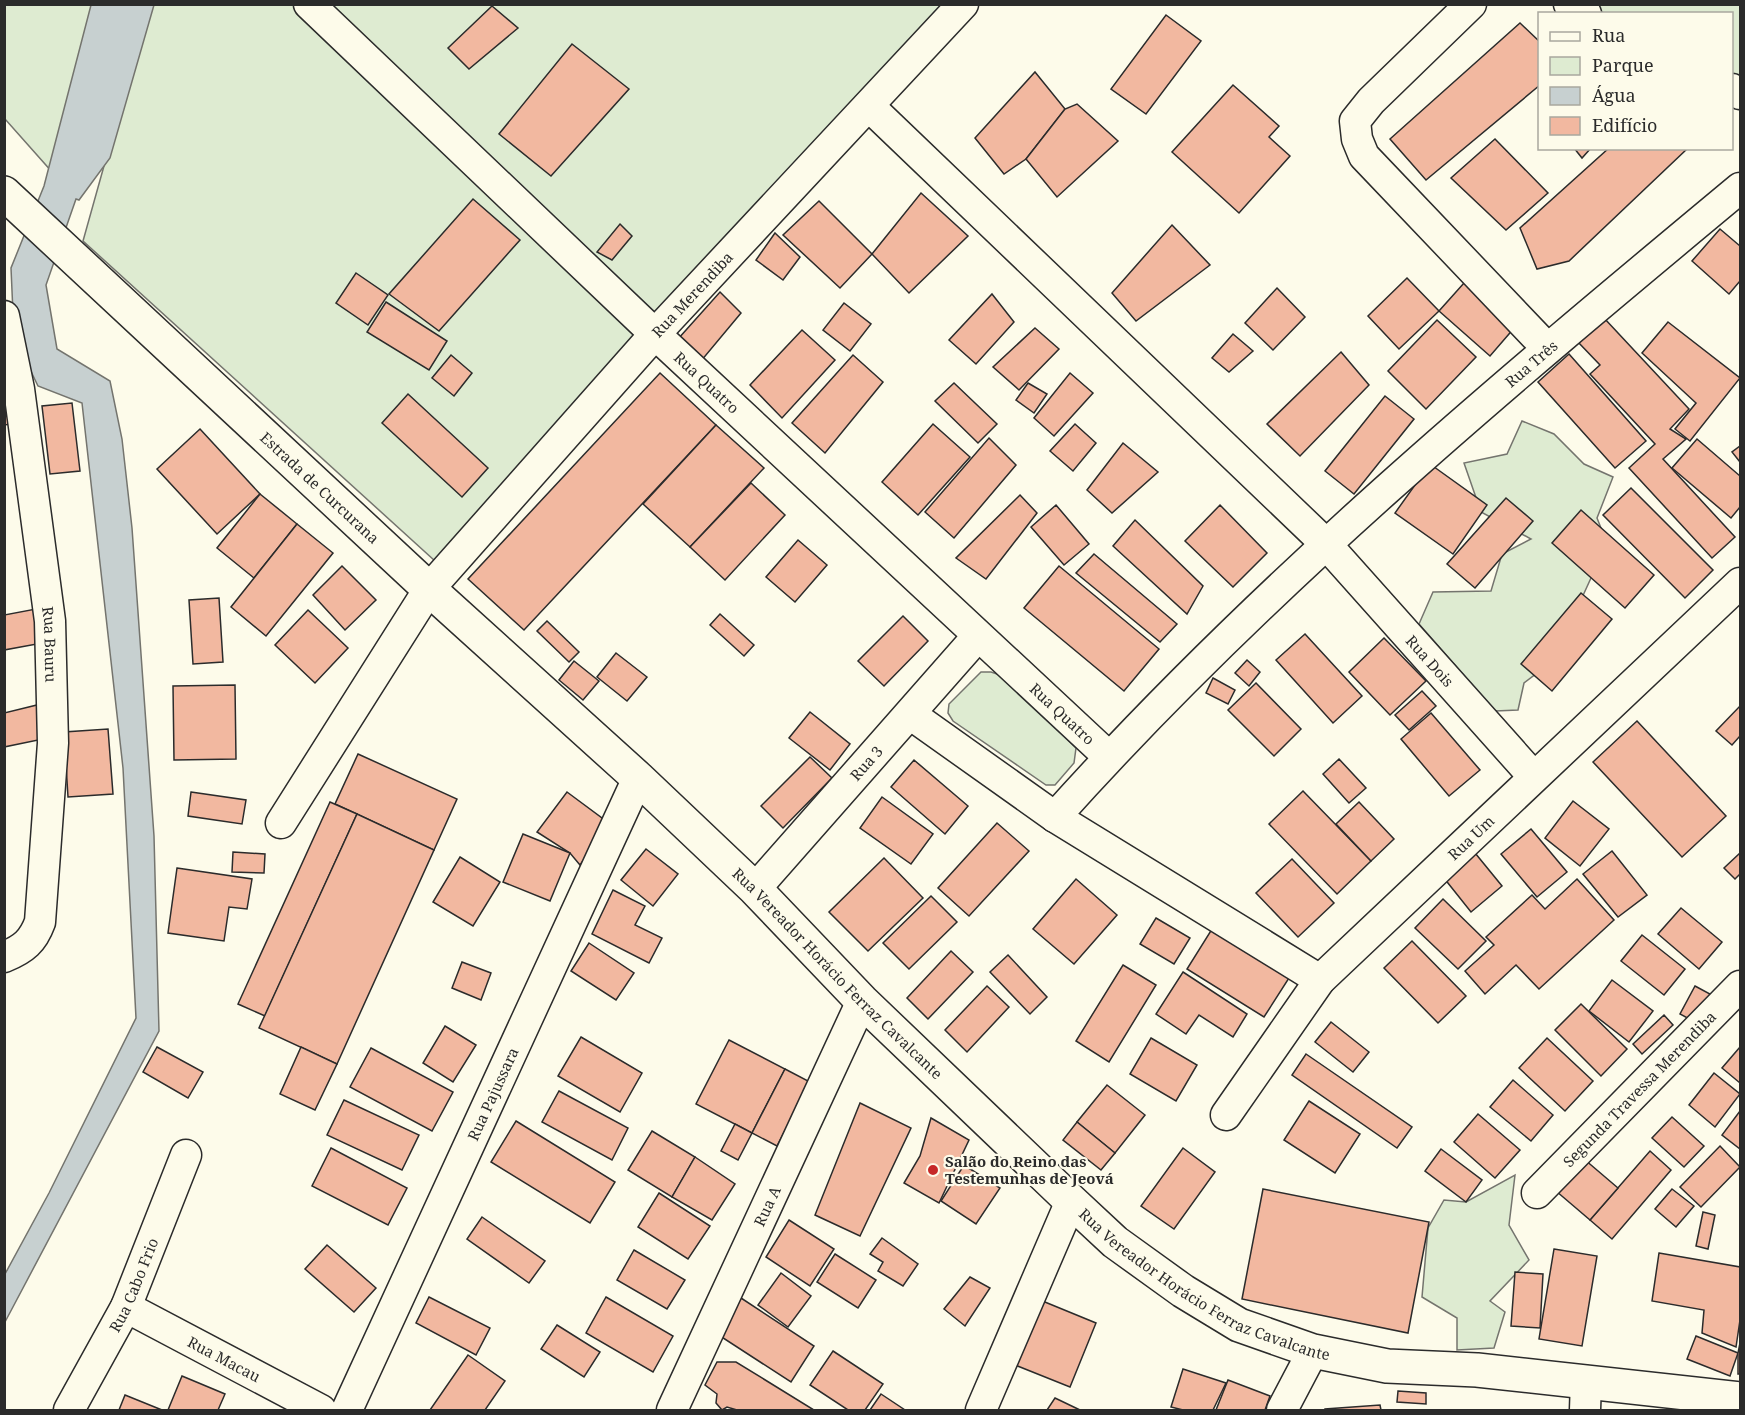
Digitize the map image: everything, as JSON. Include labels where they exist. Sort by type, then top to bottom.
[{"type":"main road","name":"Estrada de Curcurana","points":[[15,205],[429,590],[638,778]]},
{"type":"main road","name":"Rua Vereador Horácio Ferraz Cavalcante","points":[[638,778],[755,890],[862,1001],[1115,1242],[1184,1291],[1239,1325],[1312,1351],[1387,1366],[1477,1370],[1586,1396],[1740,1399]]},
{"type":"street","name":"Rua Quatro","points":[[309,4],[977,637],[1109,757]]},
{"type":"street","name":"Rua Merendiba","points":[[281,823],[429,590],[656,334],[870,107],[963,4]]},
{"type":"street","points":[[1471,4],[1371,101],[1355,121],[1357,139],[1365,156],[1547,348]]},
{"type":"street","points":[[1569,4],[1583,12]]},
{"type":"street","points":[[870,107],[1326,544]]},
{"type":"street","name":"Rua Três","points":[[1055,817],[1109,757],[1326,544],[1547,348],[1740,188]]},
{"type":"street","name":"Rua Bauru","points":[[4,316],[19,389],[50,621],[53,743],[40,922],[34,938],[22,950],[4,957]]},
{"type":"street","name":"Rua Dois","points":[[1326,544],[1533,776]]},
{"type":"street","name":"Rua Um","points":[[1227,1115],[1320,980],[1533,776],[1740,583]]},
{"type":"street","name":"Rua 3","points":[[755,890],[977,637]]},
{"type":"street","points":[[910,714],[1055,817],[1320,980]]},
{"type":"street","name":"Rua Pajussara","points":[[347,1410],[638,778]]},
{"type":"street","name":"Segunda Travessa Merendiba","points":[[1537,1193],[1740,986]]},
{"type":"street","name":"Rua A","points":[[672,1410],[862,1001]]},
{"type":"street","name":"Rua Cabo Frio","points":[[69,1410],[126,1306],[186,1155]]},
{"type":"street","points":[[981,1410],[1071,1201]]},
{"type":"street","name":"Rua Macau","points":[[126,1306],[321,1410]]},
{"type":"street","points":[[1282,1410],[1312,1351]]},
{"type":"green space","points":[[4,5],[92,5],[61,182],[5,119]]},
{"type":"green space","points":[[149,5],[955,5],[446,571],[83,241]]},
{"type":"green space","points":[[1586,5],[1740,5],[1740,84],[1733,80],[1733,12],[1602,12]]},
{"type":"green space","points":[[1522,421],[1554,434],[1584,464],[1613,477],[1597,518],[1607,543],[1553,661],[1524,683],[1518,710],[1495,711],[1419,624],[1433,592],[1491,591],[1502,554],[1531,539],[1481,512],[1464,463],[1507,454]]},
{"type":"green space","points":[[981,672],[991,672],[1006,677],[1076,748],[1074,763],[1055,785],[1046,785],[953,721],[948,713],[949,704]]},
{"type":"green space","points":[[1515,1175],[1509,1225],[1529,1260],[1490,1301],[1505,1312],[1494,1348],[1457,1350],[1457,1318],[1422,1297],[1428,1228],[1444,1200],[1466,1202]]},
{"type":"water","points":[[91,5],[154,5],[110,158],[79,200],[76,199],[46,285],[57,349],[110,381],[122,439],[132,528],[154,836],[159,1031],[5,1322],[5,1274],[49,1193],[136,1018],[123,768],[82,403],[38,386],[14,336],[11,268],[44,186]]},
{"type":"building","points":[[492,6],[518,28],[469,69],[448,48]]},
{"type":"building","points":[[1166,15],[1201,41],[1146,114],[1111,89]]},
{"type":"building","points":[[1520,23],[1538,40],[1538,87],[1426,180],[1390,139]]},
{"type":"building","points":[[572,44],[629,89],[551,176],[499,134]]},
{"type":"building","points":[[1035,72],[1065,109],[1026,159],[1004,174],[975,138]]},
{"type":"building","points":[[1233,85],[1279,126],[1269,137],[1290,156],[1239,213],[1172,152]]},
{"type":"building","points":[[1077,104],[1118,141],[1057,197],[1026,159],[1065,109]]},
{"type":"building","points":[[1495,139],[1548,193],[1506,230],[1451,178]]},
{"type":"building","points":[[1576,150],[1589,150],[1582,158]]},
{"type":"building","points":[[1607,150],[1686,150],[1569,261],[1537,269],[1520,228]]},
{"type":"building","points":[[921,193],[968,236],[909,293],[872,254]]},
{"type":"building","points":[[473,199],[520,240],[439,331],[389,294]]},
{"type":"building","points":[[819,201],[872,254],[840,288],[783,235]]},
{"type":"building","points":[[620,224],[632,236],[612,260],[597,252]]},
{"type":"building","points":[[1172,225],[1210,265],[1136,321],[1112,293]]},
{"type":"building","points":[[1720,229],[1740,246],[1740,281],[1729,294],[1692,261]]},
{"type":"building","points":[[775,233],[800,257],[783,280],[756,260]]},
{"type":"building","points":[[356,273],[388,295],[368,325],[336,303]]},
{"type":"building","points":[[1407,278],[1439,311],[1399,349],[1368,316]]},
{"type":"building","points":[[1464,283],[1515,327],[1490,356],[1439,311]]},
{"type":"building","points":[[1277,288],[1305,317],[1273,350],[1245,323]]},
{"type":"building","points":[[720,292],[741,313],[701,361],[678,339]]},
{"type":"building","points":[[992,294],[1014,322],[976,364],[949,340]]},
{"type":"building","points":[[386,302],[447,341],[429,370],[367,332]]},
{"type":"building","points":[[844,303],[871,324],[850,351],[823,330]]},
{"type":"building","points":[[1604,318],[1689,409],[1670,429],[1686,439],[1663,459],[1735,537],[1712,558],[1629,468],[1655,444],[1590,374],[1600,365],[1578,342]]},
{"type":"building","points":[[1437,320],[1476,357],[1426,409],[1388,371]]},
{"type":"building","points":[[1668,322],[1740,378],[1690,441],[1675,429],[1696,403],[1642,353]]},
{"type":"building","points":[[1035,328],[1059,349],[1019,390],[993,367]]},
{"type":"building","points":[[802,330],[835,360],[782,418],[750,385]]},
{"type":"building","points":[[1233,334],[1253,351],[1229,372],[1212,358]]},
{"type":"building","points":[[1341,352],[1369,385],[1300,456],[1267,424]]},
{"type":"building","points":[[1569,354],[1646,441],[1615,468],[1538,382]]},
{"type":"building","points":[[451,355],[472,373],[454,396],[432,378]]},
{"type":"building","points":[[853,355],[883,382],[825,453],[792,423]]},
{"type":"building","points":[[660,373],[716,425],[524,630],[468,579]]},
{"type":"building","points":[[1070,373],[1093,393],[1054,436],[1034,418]]},
{"type":"building","points":[[954,383],[997,424],[978,443],[935,401]]},
{"type":"building","points":[[1028,383],[1047,394],[1034,413],[1016,400]]},
{"type":"building","points":[[408,394],[488,468],[462,497],[382,423]]},
{"type":"building","points":[[1385,396],[1414,419],[1354,494],[1325,471]]},
{"type":"building","points":[[15,397],[19,423],[4,425],[4,398]]},
{"type":"building","points":[[72,403],[80,471],[50,474],[42,406]]},
{"type":"building","points":[[933,424],[970,457],[918,515],[882,482]]},
{"type":"building","points":[[1075,424],[1096,443],[1073,471],[1050,451]]},
{"type":"building","points":[[716,425],[764,468],[690,547],[643,504]]},
{"type":"building","points":[[200,429],[260,494],[217,534],[157,469]]},
{"type":"building","points":[[989,438],[1016,465],[954,538],[925,512]]},
{"type":"building","points":[[1697,439],[1740,476],[1740,507],[1731,518],[1672,468]]},
{"type":"building","points":[[1123,443],[1158,472],[1112,513],[1087,490]]},
{"type":"building","points":[[1740,446],[1740,462],[1732,452]]},
{"type":"building","points":[[1430,464],[1487,505],[1453,554],[1395,513]]},
{"type":"building","points":[[751,483],[785,515],[725,580],[690,547]]},
{"type":"building","points":[[1631,488],[1713,570],[1685,598],[1603,515]]},
{"type":"building","points":[[260,494],[297,524],[254,578],[217,548]]},
{"type":"building","points":[[1020,495],[1037,513],[986,579],[956,558]]},
{"type":"building","points":[[1506,498],[1533,521],[1475,588],[1447,564]]},
{"type":"building","points":[[1056,505],[1089,544],[1064,565],[1031,527]]},
{"type":"building","points":[[1220,505],[1267,553],[1233,587],[1185,541]]},
{"type":"building","points":[[1581,510],[1654,575],[1625,608],[1552,543]]},
{"type":"building","points":[[1135,520],[1203,586],[1187,614],[1113,546]]},
{"type":"building","points":[[297,524],[333,553],[266,636],[231,607]]},
{"type":"building","points":[[798,540],[827,565],[795,602],[766,577]]},
{"type":"building","points":[[1094,554],[1177,624],[1160,642],[1076,573]]},
{"type":"building","points":[[342,566],[376,600],[345,630],[313,595]]},
{"type":"building","points":[[1059,566],[1159,649],[1124,691],[1024,608]]},
{"type":"building","points":[[1581,593],[1612,619],[1552,691],[1521,664]]},
{"type":"building","points":[[219,598],[223,662],[193,664],[189,600]]},
{"type":"building","points":[[41,608],[48,642],[4,650],[4,615]]},
{"type":"building","points":[[308,610],[348,648],[315,683],[275,645]]},
{"type":"building","points":[[720,614],[754,645],[744,656],[710,625]]},
{"type":"building","points":[[903,616],[928,641],[884,686],[858,661]]},
{"type":"building","points":[[547,621],[579,652],[569,662],[537,631]]},
{"type":"building","points":[[1305,634],[1362,696],[1333,723],[1276,660]]},
{"type":"building","points":[[1384,638],[1426,681],[1390,715],[1349,672]]},
{"type":"building","points":[[616,653],[647,677],[627,701],[597,677]]},
{"type":"building","points":[[1247,660],[1260,672],[1249,686],[1235,673]]},
{"type":"building","points":[[574,661],[599,681],[583,700],[559,680]]},
{"type":"building","points":[[1213,678],[1235,690],[1228,704],[1206,693]]},
{"type":"building","points":[[1256,683],[1301,729],[1274,756],[1228,710]]},
{"type":"building","points":[[235,685],[236,759],[174,760],[173,686]]},
{"type":"building","points":[[1422,691],[1436,706],[1409,730],[1395,715]]},
{"type":"building","points":[[41,704],[48,738],[4,747],[4,713]]},
{"type":"building","points":[[1740,706],[1740,736],[1732,745],[1716,731]]},
{"type":"building","points":[[810,712],[850,744],[830,770],[789,738]]},
{"type":"building","points":[[1431,713],[1480,770],[1449,796],[1401,739]]},
{"type":"building","points":[[1637,721],[1726,816],[1682,857],[1593,762]]},
{"type":"building","points":[[108,729],[113,794],[68,797],[64,732]]},
{"type":"building","points":[[358,754],[457,799],[434,850],[335,804]]},
{"type":"building","points":[[810,757],[832,778],[783,828],[761,806]]},
{"type":"building","points":[[1339,759],[1366,788],[1349,803],[1323,774]]},
{"type":"building","points":[[914,760],[968,806],[945,834],[891,787]]},
{"type":"building","points":[[1303,791],[1371,861],[1337,894],[1269,824]]},
{"type":"building","points":[[191,792],[246,800],[242,824],[188,816]]},
{"type":"building","points":[[567,792],[610,824],[580,865],[570,853],[537,832]]},
{"type":"building","points":[[882,797],[933,834],[911,864],[860,828]]},
{"type":"building","points":[[1573,801],[1609,829],[1580,866],[1545,838]]},
{"type":"building","points":[[330,802],[357,814],[265,1016],[238,1004]]},
{"type":"building","points":[[1359,802],[1394,839],[1371,861],[1336,824]]},
{"type":"building","points":[[357,814],[434,850],[337,1064],[259,1028]]},
{"type":"building","points":[[997,823],[1029,851],[969,916],[938,888]]},
{"type":"building","points":[[1531,829],[1567,872],[1537,897],[1501,854]]},
{"type":"building","points":[[523,834],[570,853],[550,901],[503,882]]},
{"type":"building","points":[[1471,848],[1502,886],[1471,912],[1440,873]]},
{"type":"building","points":[[646,849],[678,874],[653,906],[621,880]]},
{"type":"building","points":[[1612,851],[1647,895],[1618,917],[1583,874]]},
{"type":"building","points":[[233,852],[265,854],[264,873],[232,872]]},
{"type":"building","points":[[1740,853],[1740,874],[1735,879],[1724,868]]},
{"type":"building","points":[[460,857],[500,882],[473,926],[433,902]]},
{"type":"building","points":[[884,858],[923,898],[868,951],[829,912]]},
{"type":"building","points":[[1292,859],[1334,903],[1298,937],[1256,893]]},
{"type":"building","points":[[177,868],[252,879],[247,909],[229,907],[224,941],[168,933]]},
{"type":"building","points":[[1076,879],[1117,915],[1074,964],[1033,929]]},
{"type":"building","points":[[1577,879],[1614,920],[1539,989],[1516,965],[1485,994],[1465,971],[1494,945],[1486,937],[1532,895],[1545,909]]},
{"type":"building","points":[[613,890],[645,906],[635,925],[662,938],[649,963],[592,934]]},
{"type":"building","points":[[931,896],[957,922],[909,969],[883,943]]},
{"type":"building","points":[[1443,899],[1486,941],[1458,969],[1415,928]]},
{"type":"building","points":[[1681,908],[1722,942],[1699,969],[1658,934]]},
{"type":"building","points":[[1156,918],[1190,938],[1174,964],[1140,944]]},
{"type":"building","points":[[1212,929],[1289,978],[1264,1017],[1187,969]]},
{"type":"building","points":[[1642,935],[1685,969],[1664,995],[1621,961]]},
{"type":"building","points":[[1412,941],[1466,996],[1438,1023],[1384,968]]},
{"type":"building","points":[[589,943],[634,973],[616,1000],[571,971]]},
{"type":"building","points":[[951,951],[973,972],[928,1019],[907,998]]},
{"type":"building","points":[[1008,955],[1047,997],[1030,1014],[990,972]]},
{"type":"building","points":[[462,962],[491,973],[481,1000],[452,988]]},
{"type":"building","points":[[1123,965],[1156,985],[1109,1062],[1076,1041]]},
{"type":"building","points":[[1183,972],[1247,1014],[1233,1037],[1199,1015],[1186,1034],[1156,1014]]},
{"type":"building","points":[[1612,980],[1653,1011],[1629,1042],[1589,1011]]},
{"type":"building","points":[[987,986],[1009,1007],[967,1052],[945,1030]]},
{"type":"building","points":[[1695,986],[1710,994],[1695,1022],[1680,1014]]},
{"type":"building","points":[[1581,1004],[1627,1049],[1601,1076],[1555,1030]]},
{"type":"building","points":[[1664,1015],[1673,1025],[1642,1054],[1633,1044]]},
{"type":"building","points":[[1331,1022],[1369,1052],[1353,1072],[1315,1042]]},
{"type":"building","points":[[445,1026],[476,1045],[453,1082],[423,1063]]},
{"type":"building","points":[[581,1037],[642,1073],[620,1112],[558,1076]]},
{"type":"building","points":[[1151,1038],[1197,1065],[1176,1101],[1130,1074]]},
{"type":"building","points":[[1547,1038],[1593,1081],[1565,1111],[1519,1068]]},
{"type":"building","points":[[729,1040],[785,1069],[752,1133],[696,1104]]},
{"type":"building","points":[[157,1047],[203,1072],[188,1098],[143,1072]]},
{"type":"building","points":[[301,1047],[337,1064],[315,1110],[280,1094]]},
{"type":"building","points":[[1740,1047],[1740,1083],[1722,1068]]},
{"type":"building","points":[[371,1048],[453,1092],[432,1131],[350,1087]]},
{"type":"building","points":[[1306,1054],[1412,1127],[1397,1148],[1292,1075]]},
{"type":"building","points":[[785,1069],[810,1082],[777,1146],[752,1133]]},
{"type":"building","points":[[1714,1073],[1740,1094],[1715,1127],[1689,1105]]},
{"type":"building","points":[[1513,1080],[1553,1115],[1531,1141],[1490,1107]]},
{"type":"building","points":[[1107,1085],[1145,1115],[1115,1153],[1077,1122]]},
{"type":"building","points":[[559,1091],[628,1128],[612,1160],[542,1122]]},
{"type":"building","points":[[344,1100],[419,1135],[402,1170],[327,1135]]},
{"type":"building","points":[[1309,1101],[1360,1134],[1335,1173],[1284,1140]]},
{"type":"building","points":[[860,1103],[911,1128],[860,1236],[815,1215]]},
{"type":"building","points":[[1740,1111],[1740,1149],[1722,1135]]},
{"type":"building","points":[[1478,1114],[1520,1150],[1495,1178],[1454,1142]]},
{"type":"building","points":[[1672,1117],[1704,1146],[1684,1167],[1652,1138]]},
{"type":"building","name":"Salão do Reino das Testemunhas de Jeová","points":[[931,1118],[969,1140],[939,1203],[904,1183],[920,1156]]},
{"type":"building","points":[[516,1121],[615,1182],[590,1223],[491,1162]]},
{"type":"building","points":[[1077,1122],[1115,1153],[1101,1170],[1063,1140]]},
{"type":"building","points":[[735,1124],[752,1133],[738,1160],[721,1151]]},
{"type":"building","points":[[652,1131],[695,1157],[672,1197],[628,1170]]},
{"type":"building","points":[[1720,1146],[1740,1167],[1701,1207],[1680,1187]]},
{"type":"building","points":[[331,1148],[407,1188],[388,1225],[312,1186]]},
{"type":"building","points":[[1183,1148],[1215,1172],[1174,1229],[1141,1206]]},
{"type":"building","points":[[1441,1149],[1482,1180],[1466,1202],[1425,1171]]},
{"type":"building","points":[[1650,1151],[1671,1170],[1612,1239],[1590,1220]]},
{"type":"building","points":[[695,1157],[735,1184],[712,1220],[672,1197]]},
{"type":"building","points":[[1584,1159],[1618,1188],[1590,1220],[1556,1191]]},
{"type":"building","points":[[964,1165],[1000,1188],[976,1224],[941,1201]]},
{"type":"building","points":[[1263,1189],[1429,1222],[1408,1333],[1242,1299]]},
{"type":"building","points":[[1672,1189],[1694,1206],[1676,1227],[1655,1209]]},
{"type":"building","points":[[659,1193],[710,1226],[688,1259],[638,1227]]},
{"type":"building","points":[[1703,1212],[1715,1215],[1708,1249],[1696,1246]]},
{"type":"building","points":[[482,1217],[545,1261],[529,1283],[467,1239]]},
{"type":"building","points":[[789,1220],[834,1249],[810,1286],[766,1257]]},
{"type":"building","points":[[882,1238],[918,1264],[903,1286],[878,1271],[883,1262],[870,1254]]},
{"type":"building","points":[[327,1245],[376,1288],[354,1312],[305,1269]]},
{"type":"building","points":[[1554,1249],[1597,1256],[1582,1346],[1539,1339]]},
{"type":"building","points":[[634,1250],[685,1280],[667,1309],[617,1280]]},
{"type":"building","points":[[1659,1253],[1740,1267],[1740,1320],[1736,1347],[1702,1333],[1704,1310],[1652,1301]]},
{"type":"building","points":[[835,1254],[876,1280],[858,1308],[817,1282]]},
{"type":"building","points":[[1515,1272],[1543,1274],[1540,1328],[1511,1326]]},
{"type":"building","points":[[781,1273],[811,1296],[788,1327],[758,1305]]},
{"type":"building","points":[[970,1277],[990,1288],[965,1326],[944,1309]]},
{"type":"building","points":[[429,1297],[490,1328],[476,1355],[416,1323]]},
{"type":"building","points":[[606,1297],[673,1336],[653,1372],[586,1333]]},
{"type":"building","points":[[741,1298],[814,1346],[791,1382],[717,1334]]},
{"type":"building","points":[[1040,1300],[1096,1323],[1070,1387],[1015,1365]]},
{"type":"building","points":[[557,1325],[600,1352],[584,1377],[541,1349]]},
{"type":"building","points":[[1696,1336],[1738,1353],[1730,1376],[1687,1359]]},
{"type":"building","points":[[1740,1343],[1740,1374],[1738,1374],[1738,1353]]},
{"type":"building","points":[[833,1351],[883,1384],[865,1410],[848,1410],[810,1385]]},
{"type":"building","points":[[468,1355],[505,1381],[485,1410],[430,1410]]},
{"type":"building","points":[[717,1362],[736,1362],[814,1410],[737,1410],[727,1407],[722,1410],[716,1403],[717,1394],[705,1385]]},
{"type":"building","points":[[1183,1369],[1226,1383],[1213,1410],[1183,1410],[1171,1407]]},
{"type":"building","points":[[182,1376],[225,1394],[218,1410],[168,1410]]},
{"type":"building","points":[[1228,1380],[1270,1396],[1265,1410],[1216,1410]]},
{"type":"building","points":[[1398,1391],[1426,1393],[1426,1404],[1397,1402]]},
{"type":"building","points":[[881,1394],[905,1410],[870,1410]]},
{"type":"building","points":[[125,1395],[162,1410],[119,1410]]},
{"type":"building","points":[[1055,1398],[1080,1410],[1047,1410]]},
{"type":"building","points":[[1380,1405],[1381,1410],[1325,1410],[1325,1409]]},
{"type":"place","name":"Salão do Reino das Testemunhas de Jeová","points":[[933,1170]]}]
